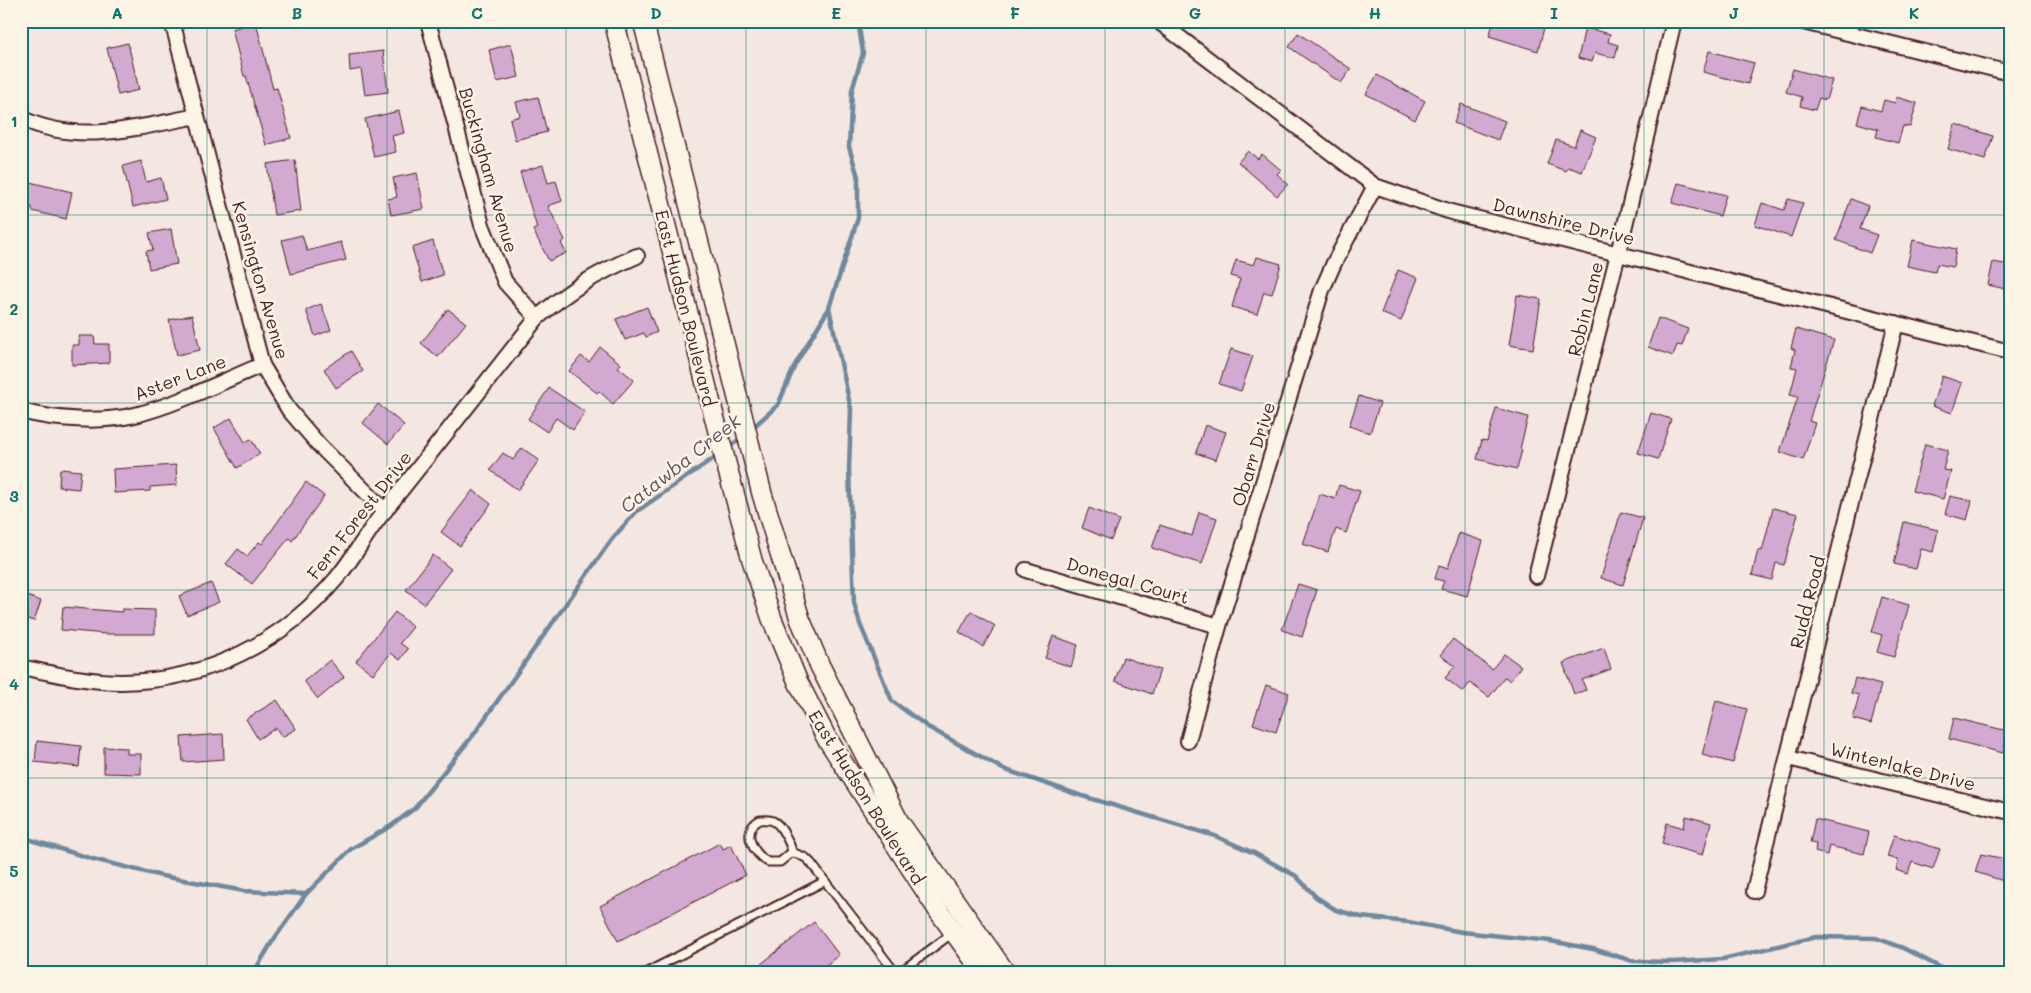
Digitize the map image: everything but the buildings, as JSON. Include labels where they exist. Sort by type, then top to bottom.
[{"type":"main road","name":"East Hudson Boulevard","points":[[614,21],[752,560],[772,619],[798,682],[826,737],[962,926],[1005,972]]},
{"type":"main road","name":"East Hudson Boulevard","points":[[643,21],[762,494],[797,610],[824,674],[899,822],[962,926],[982,972]]},
{"type":"street","name":"Kensington Avenue","points":[[172,21],[262,365],[290,410],[319,446],[385,511]]},
{"type":"street","name":"Buckingham Avenue","points":[[428,21],[490,249],[505,282],[537,318]]},
{"type":"street","name":"Dawnshire Drive","points":[[1158,21],[1374,186],[1451,212],[2010,352]]},
{"type":"street","name":"Robin Lane","points":[[1536,576],[1618,254],[1674,21]]},
{"type":"street","points":[[1799,21],[2010,73]]},
{"type":"street","points":[[21,118],[54,131],[79,133],[128,129],[197,116]]},
{"type":"street","name":"Obarr Drive","points":[[1188,741],[1220,626],[1322,290],[1374,186]]},
{"type":"street","name":"Fern Forest Drive","points":[[21,667],[72,678],[122,682],[171,677],[219,664],[263,642],[303,612],[338,577],[365,535],[537,318],[553,304],[590,278],[637,256]]},
{"type":"street","name":"Rudd Road","points":[[1754,891],[1896,323]]},
{"type":"street","name":"Aster Lane","points":[[21,411],[82,419],[134,415],[180,401],[262,365]]},
{"type":"street","name":"Donegal Court","points":[[1026,570],[1220,626]]},
{"type":"street","name":"Winterlake Drive","points":[[1788,758],[2010,812]]},
{"type":"lane","points":[[760,820],[772,820],[791,844],[792,852],[780,862],[772,863],[762,859],[753,850],[751,844],[752,826],[760,820]]},
{"type":"lane","points":[[792,852],[806,858],[895,972]]},
{"type":"lane","points":[[647,972],[825,881]]},
{"type":"lane","points":[[900,972],[962,926]]},
{"type":"waterway","name":"Catawba Creek","points":[[750,430],[778,405],[795,365],[829,308],[858,218],[858,177],[849,147],[852,90],[863,53],[858,21]]},
{"type":"waterway","points":[[829,308],[851,409],[849,470],[854,603],[860,624],[892,701],[928,727],[1003,769],[1079,795],[1215,836],[1254,853],[1296,876],[1316,897],[1336,910],[1361,917],[1408,922],[1462,932],[1550,941],[1593,949],[1633,961],[1673,962],[1723,959],[1816,937],[1876,938],[1903,948],[1949,972]]},
{"type":"waterway","name":"Catawba Creek","points":[[727,449],[742,437]]},
{"type":"waterway","name":"Catawba Creek","points":[[254,972],[272,942],[306,894],[351,849],[391,826],[415,808],[474,734],[612,539],[636,512],[718,455]]},
{"type":"waterway","points":[[21,837],[93,859],[162,876],[244,891],[306,894]]}]
